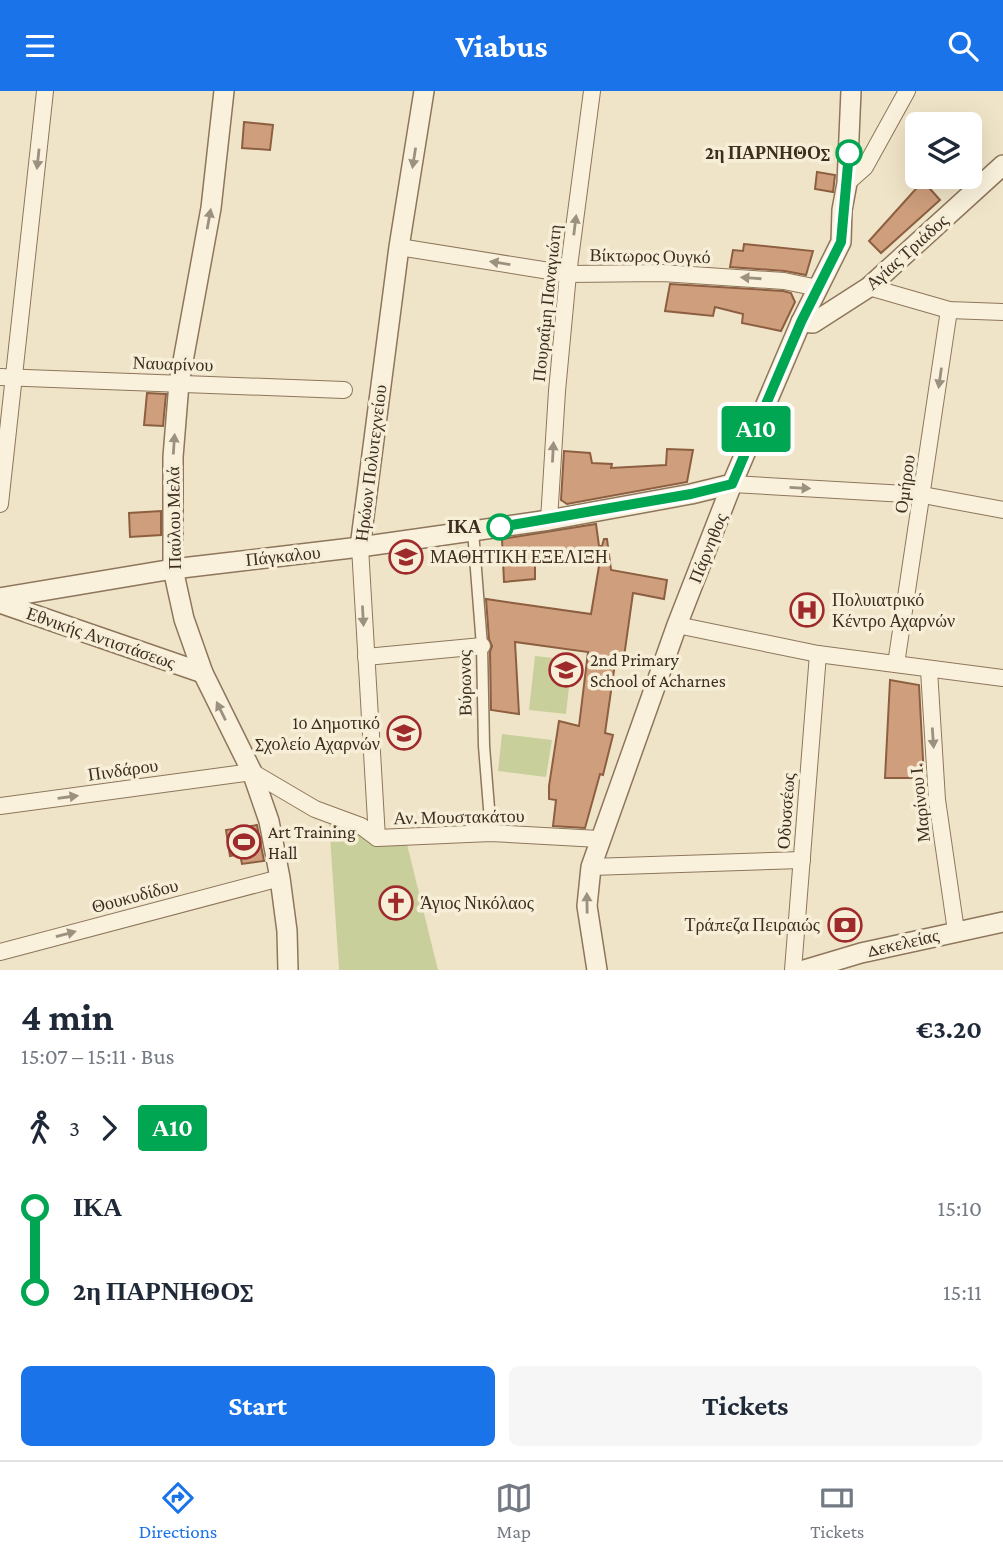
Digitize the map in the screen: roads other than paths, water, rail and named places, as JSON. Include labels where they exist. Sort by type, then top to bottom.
[{"type":"street","points":[[0,504],[7,377],[45,91]]},
{"type":"street","name":"Παύλου Μελά","points":[[224,91],[211,208],[179,383],[173,457],[173,569],[184,619],[202,673],[252,772],[269,821],[287,931],[288,970]]},
{"type":"street","name":"Ηρώων Πολυτεχνείου","points":[[377,838],[360,547],[399,247],[424,91]]},
{"type":"street","name":"Πουραΐμη Παναγιώτη","points":[[549,520],[556,391],[592,91]]},
{"type":"street","name":"Πάρνηθος","points":[[597,970],[587,906],[591,867],[599,839],[732,484],[801,322],[841,242],[851,91]]},
{"type":"street","points":[[847,183],[865,167],[907,91]]},
{"type":"street","name":"Αγίας Τριάδος","points":[[801,322],[813,323],[869,287],[1003,165]]},
{"type":"street","name":"Βίκτωρος Ουγκό","points":[[399,247],[568,274],[674,273],[784,281],[818,288]]},
{"type":"street","points":[[869,287],[950,310],[1003,312]]},
{"type":"street","name":"Ομήρου","points":[[896,664],[950,310]]},
{"type":"street","name":"Ναυαρίνου","points":[[7,377],[344,390]]},
{"type":"street","points":[[732,484],[923,495],[1003,510]]},
{"type":"street","name":"Πάγκαλου","points":[[0,597],[173,569],[360,547],[549,520],[732,484]]},
{"type":"street","name":"Βύρωνος","points":[[473,531],[482,646],[484,746],[491,833]]},
{"type":"street","name":"Εθνικής Αντιστάσεως","points":[[0,603],[202,673]]},
{"type":"street","points":[[677,625],[818,654],[1003,678]]},
{"type":"street","points":[[366,657],[482,646]]},
{"type":"street","name":"Οδυσσέως","points":[[793,970],[818,654]]},
{"type":"street","name":"Μαρίνου Ι.","points":[[929,670],[937,800],[956,931]]},
{"type":"street","name":"Αν. Μουστακάτου","points":[[252,772],[314,809],[361,826],[377,838],[491,833],[599,839]]},
{"type":"street","name":"Πινδάρου","points":[[0,806],[252,772]]},
{"type":"street","points":[[591,867],[802,860]]},
{"type":"street","name":"Θουκυδίδου","points":[[0,952],[280,878]]},
{"type":"street","name":"Δεκελείας","points":[[804,970],[861,953],[1003,922]]},
{"type":"place","name":"2η ΠΑΡΝΗΘΟΣ","points":[[849,153]]},
{"type":"place","name":"ΙΚΑ","points":[[500,527]]},
{"type":"place","name":"ΜΑΘΗΤΙΚΗ ΕΞΕΛΙΞΗ","points":[[406,557]]},
{"type":"place","name":"Πολυιατρικό Κέντρο Αχαρνών","points":[[807,610]]},
{"type":"place","name":"2nd Primary School of Acharnes","points":[[566,670]]},
{"type":"place","name":"1ο Δημοτικό Σχολείο Αχαρνών","points":[[404,733]]},
{"type":"place","name":"Art Training Hall","points":[[244,842]]},
{"type":"place","name":"Άγιος Νικόλαος","points":[[396,903]]},
{"type":"place","name":"Τράπεζα Πειραιώς","points":[[845,925]]}]
